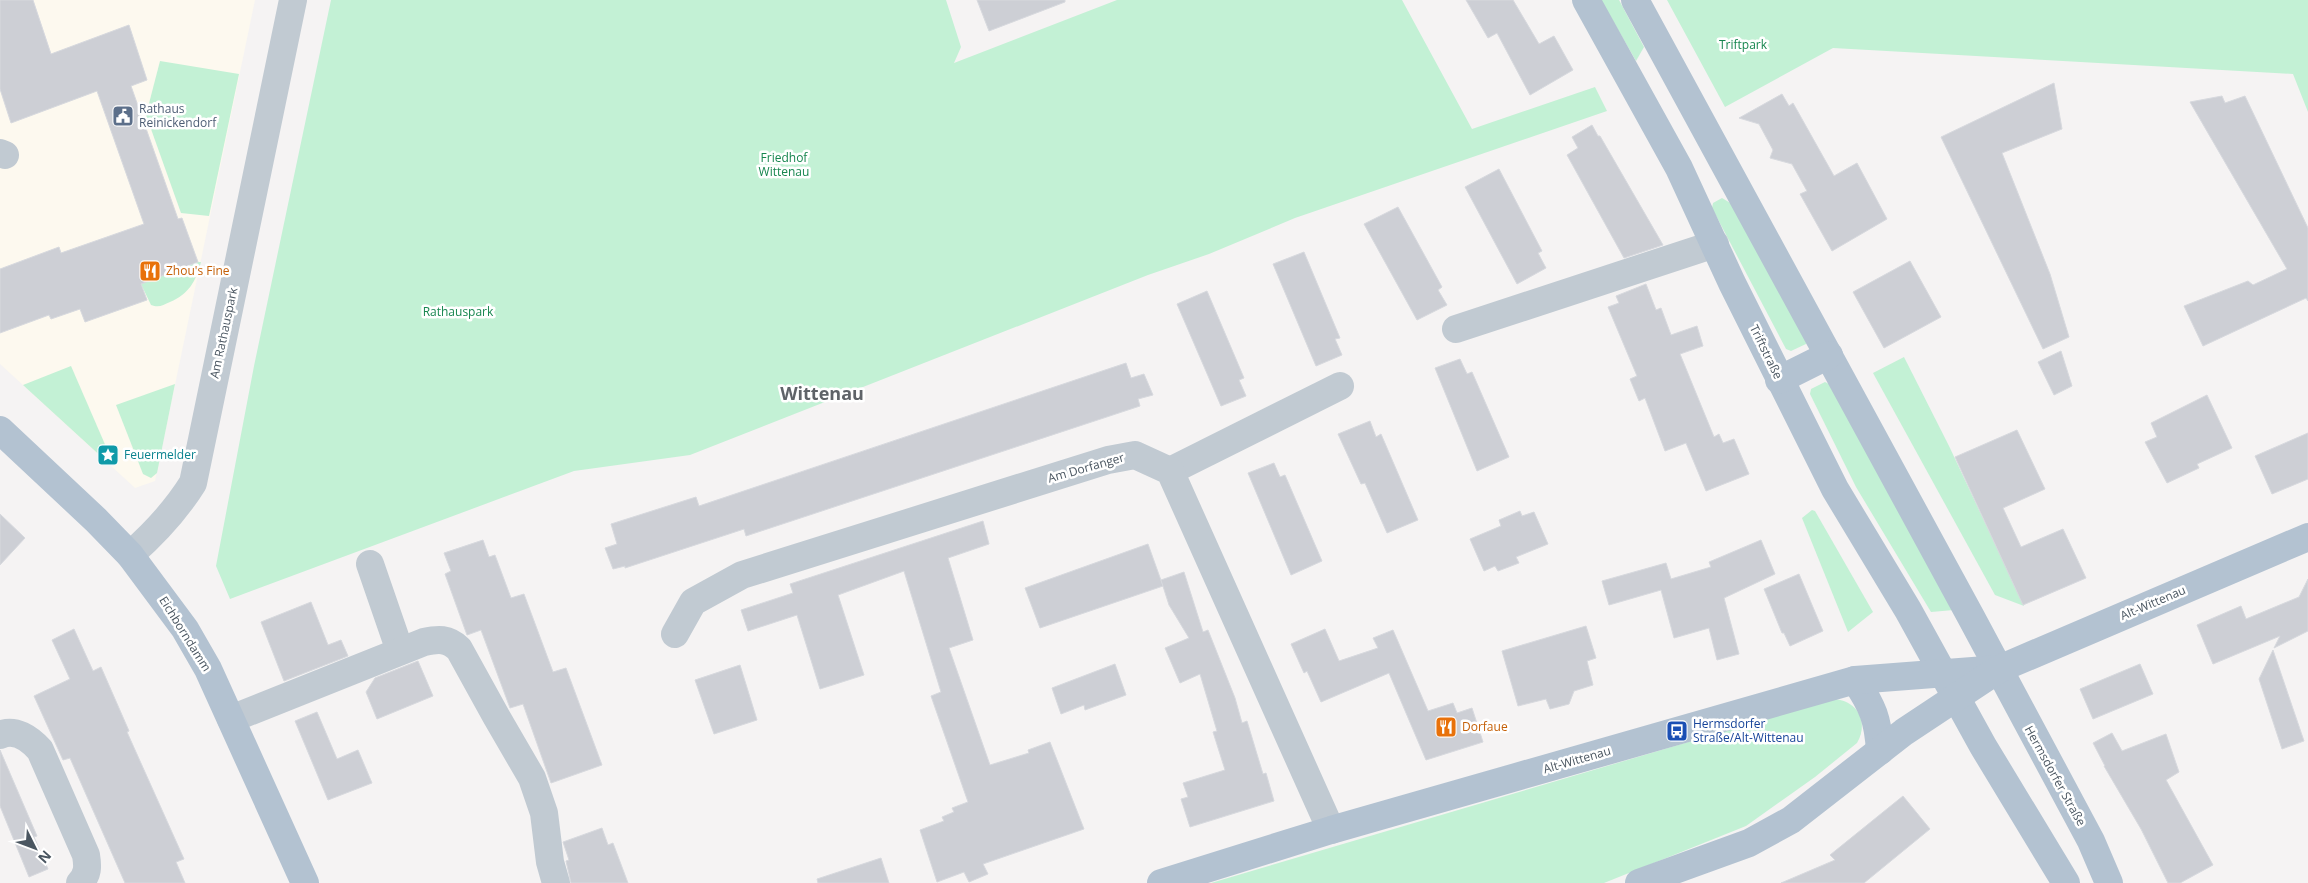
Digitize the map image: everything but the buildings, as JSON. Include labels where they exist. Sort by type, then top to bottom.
[{"type":"main road","name":"Triftstraße","points":[[1586,0],[1679,168],[1779,380],[1835,489],[1908,610],[1955,698]]},
{"type":"main road","points":[[1635,0],[1999,670]]},
{"type":"main road","points":[[1679,168],[1716,149]]},
{"type":"main road","points":[[1779,380],[1829,355]]},
{"type":"main road","name":"Eichborndamm","points":[[0,430],[96,520],[130,555],[185,629],[208,669],[304,883]]},
{"type":"main road","name":"Alt-Wittenau","points":[[1639,883],[1748,843],[1791,820],[1904,732],[1999,670],[2308,537]]},
{"type":"main road","name":"Alt-Wittenau","points":[[1161,883],[1331,830],[1855,680],[1999,670]]},
{"type":"main road","name":"Hermsdorfer Straße","points":[[1999,670],[2091,841],[2109,883]]},
{"type":"main road","points":[[1855,680],[1870,702],[1878,724],[1880,751]]},
{"type":"main road","points":[[1955,698],[2066,883]]},
{"type":"street","name":"Am Rathauspark","points":[[130,555],[162,527],[179,506],[193,483],[293,0]]},
{"type":"street","points":[[1456,329],[1715,244]]},
{"type":"street","points":[[1331,830],[1170,471],[1340,386]]},
{"type":"street","name":"Am Dorfanger","points":[[675,634],[693,602],[742,575],[1108,460],[1135,455],[1170,471]]},
{"type":"street","points":[[370,564],[400,651]]},
{"type":"street","points":[[231,719],[400,651],[438,640],[453,643],[459,649],[532,778],[544,813],[550,862],[556,883]]},
{"type":"street","points":[[0,735],[5,733],[22,736],[40,750],[86,855],[88,867],[80,883]]},
{"type":"shaded area","points":[[0,0],[255,0],[155,481],[135,488],[0,364]]},
{"type":"green space","points":[[331,0],[946,0],[961,47],[954,63],[1117,0],[1402,0],[1472,129],[1595,87],[1607,111],[1295,218],[1209,254],[1148,275],[690,455],[574,471],[230,599],[216,566],[254,366]]},
{"type":"green space","points":[[1601,0],[1619,0],[1644,47],[1636,61]]},
{"type":"green space","name":"Triftpark","points":[[1667,0],[2308,0],[2308,112],[2293,74],[1833,48],[1725,107]]},
{"type":"green space","points":[[160,61],[239,74],[209,216],[181,213],[146,115]]},
{"type":"green space","points":[[1722,198],[1732,204],[1806,338],[1806,344],[1791,351],[1786,349],[1712,208],[1713,203]]},
{"type":"green space","points":[[201,262],[197,275],[187,291],[177,299],[163,305],[151,305],[141,284]]},
{"type":"green space","points":[[1904,357],[1949,446],[2024,606],[1995,595],[1873,373]]},
{"type":"green space","points":[[71,366],[107,449],[106,461],[23,385]]},
{"type":"green space","points":[[1825,382],[1829,384],[1954,610],[1931,612],[1856,487],[1810,394],[1811,389]]},
{"type":"green space","points":[[175,384],[157,473],[151,478],[143,474],[116,405]]},
{"type":"green space","points":[[1812,510],[1815,511],[1873,612],[1848,632],[1802,518]]},
{"type":"green space","points":[[1834,699],[1855,708],[1859,714],[1862,728],[1857,743],[1815,777],[1746,826],[1604,883],[1211,883]]},
{"type":"place","name":"Rathaus Reinickendorf","points":[[123,116]]},
{"type":"place","name":"Zhou's Fine","points":[[150,271]]},
{"type":"place","name":"Feuermelder","points":[[108,455]]},
{"type":"place","name":"Dorfaue","points":[[1446,727]]},
{"type":"place","name":"Hermsdorfer Straße/Alt-Wittenau","points":[[1677,731]]},
{"type":"district","name":"Wittenau","points":[[822,394]]},
{"type":"park label","name":"Friedhof Wittenau","points":[[784,165]]},
{"type":"park label","name":"Rathauspark","points":[[458,312]]}]
